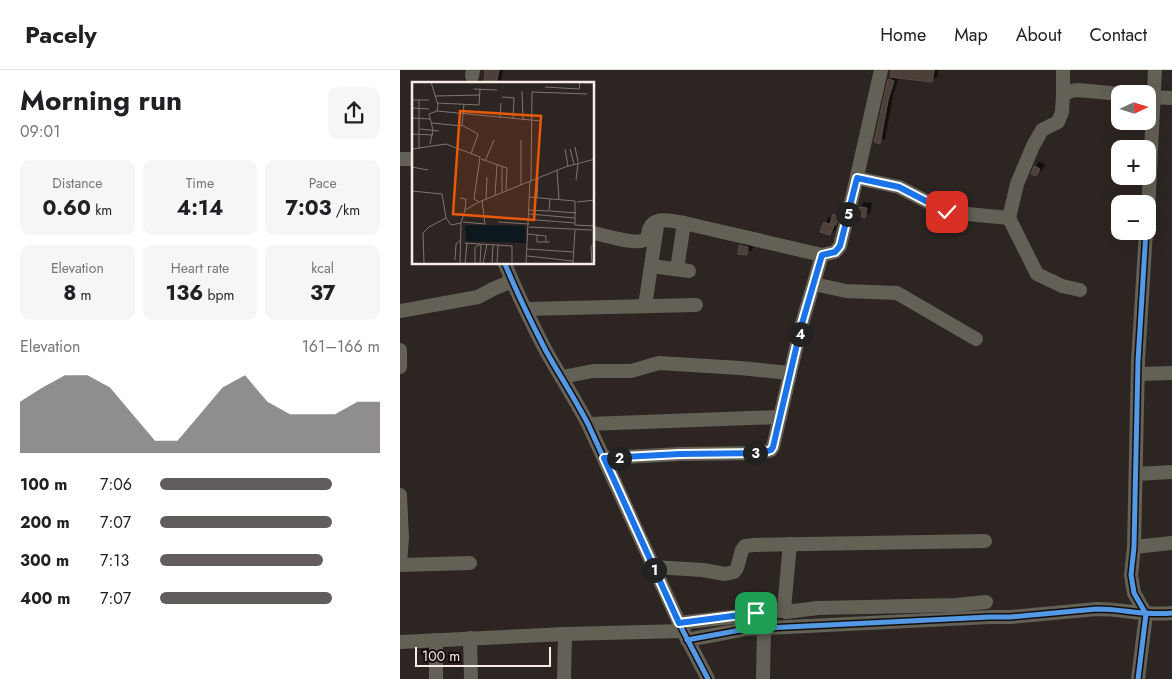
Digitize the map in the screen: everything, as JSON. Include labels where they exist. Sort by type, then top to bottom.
[{"type":"street","points":[[595,233],[636,242],[648,237],[650,227],[662,220],[684,223],[822,255],[835,252],[840,246],[881,70]]},
{"type":"street","points":[[1063,70],[1062,112],[1058,122],[1042,130],[1016,184],[1009,218],[1037,274],[1062,286],[1080,290]]},
{"type":"street","points":[[1153,85],[1155,70]]},
{"type":"street","points":[[1062,95],[1078,90],[1111,93]]},
{"type":"street","points":[[1156,98],[1172,98]]},
{"type":"street","points":[[1148,195],[1150,130]]},
{"type":"street","points":[[857,178],[899,187],[947,212],[1009,218]]},
{"type":"street","points":[[645,306],[658,221]]},
{"type":"street","points":[[651,266],[683,270],[684,223]]},
{"type":"street","points":[[1138,679],[1146,614],[1134,593],[1130,575],[1134,547],[1138,374],[1145,240]]},
{"type":"street","points":[[604,458],[767,452],[773,447],[801,327],[822,255]]},
{"type":"street","points":[[505,265],[525,308],[588,424],[683,631],[708,679]]},
{"type":"street","points":[[400,311],[478,297],[512,281]]},
{"type":"street","points":[[814,284],[846,291],[897,293],[976,339]]},
{"type":"street","points":[[525,308],[696,305]]},
{"type":"street","points":[[400,350],[400,367]]},
{"type":"street","points":[[562,377],[593,372],[639,370],[659,364],[730,367],[790,373]]},
{"type":"street","points":[[1138,374],[1172,373]]},
{"type":"street","points":[[588,424],[780,417]]},
{"type":"street","points":[[1136,474],[1172,472]]},
{"type":"street","points":[[400,495],[402,538],[400,564],[470,563]]},
{"type":"street","points":[[653,567],[703,570],[725,574],[734,572],[745,546],[985,541]]},
{"type":"street","points":[[1134,547],[1172,543]]},
{"type":"street","points":[[784,611],[790,544]]},
{"type":"street","points":[[683,631],[762,610],[794,612],[829,607],[956,605],[986,602]]},
{"type":"street","points":[[400,642],[565,634],[719,632],[764,627],[1010,617],[1097,609],[1112,609],[1146,614],[1172,613]]},
{"type":"street","points":[[763,679],[764,627]]},
{"type":"street","points":[[564,679],[565,634]]},
{"type":"street","points":[[470,638],[471,679]]},
{"type":"street","points":[[436,640],[436,679]]},
{"type":"building","points":[[485,70],[499,70],[496,82],[484,82]]},
{"type":"building","points":[[891,70],[934,70],[932,82],[890,77]]},
{"type":"building","points":[[888,79],[894,81],[888,100],[880,144],[874,142]]},
{"type":"building","points":[[1034,166],[1040,169],[1036,176],[1031,174]]},
{"type":"building","points":[[859,207],[867,208],[865,218],[857,216]]},
{"type":"building","points":[[833,214],[839,216],[836,225],[830,224]]},
{"type":"building","points":[[824,222],[834,226],[830,235],[820,232]]},
{"type":"building","points":[[739,245],[748,247],[747,255],[738,254]]},
{"type":"cycle path","points":[[1138,679],[1146,614],[1134,593],[1131,575],[1134,547],[1138,361],[1145,240]]},
{"type":"cycle path","points":[[505,265],[524,308],[546,351],[588,424],[683,631],[708,679]]},
{"type":"cycle path","points":[[687,640],[746,629],[1010,617],[1097,609],[1153,614],[1172,613]]},
{"type":"route","points":[[756,613],[679,623],[604,458],[680,454],[762,453],[771,450],[801,327],[822,255],[829,255],[840,246],[857,178],[899,187],[947,212]]}]
